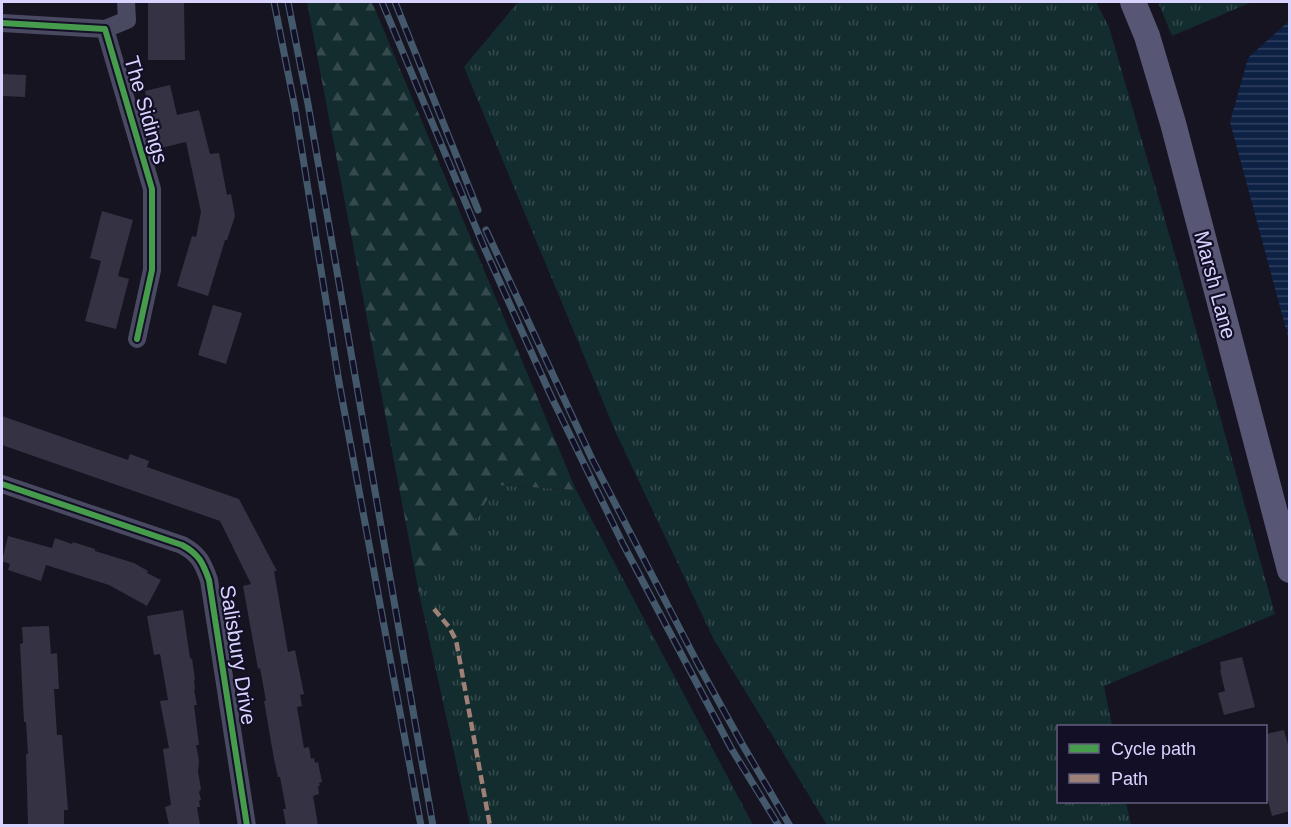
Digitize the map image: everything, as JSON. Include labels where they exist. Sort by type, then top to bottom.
[{"type":"main road","name":"Marsh Lane","points":[[1133,2],[1147,36],[1173,123],[1290,570]]},
{"type":"street","points":[[2,24],[105,29],[127,20],[126,2]]},
{"type":"street","name":"The Sidings","points":[[105,29],[152,189],[152,270],[137,339]]},
{"type":"street","name":"Salisbury Drive","points":[[2,485],[182,546],[199,557],[209,580],[219,632],[247,825]]},
{"type":"green space","points":[[307,2],[372,2],[576,490],[497,485],[465,534],[419,593]]},
{"type":"green space","points":[[518,2],[1096,2],[1109,27],[1275,614],[1104,686],[1112,725],[1057,725],[1057,803],[1126,803],[1131,825],[827,825],[714,640],[616,433],[464,67]]},
{"type":"green space","points":[[1158,2],[1252,2],[1172,36]]},
{"type":"green space","points":[[497,485],[576,490],[753,825],[470,825],[419,593],[465,534]]},
{"type":"water","points":[[1289,21],[1289,340],[1230,122],[1248,58]]},
{"type":"building","points":[[148,2],[184,2],[185,60],[148,60]]},
{"type":"building","points":[[2,74],[26,75],[25,97],[2,96]]},
{"type":"building","points":[[170,85],[177,115],[199,110],[210,154],[219,153],[227,195],[231,194],[235,216],[227,240],[225,240],[208,296],[177,286],[192,236],[196,237],[201,212],[186,142],[152,150],[142,114],[150,112],[145,91]]},
{"type":"building","points":[[102,211],[133,220],[118,276],[129,279],[116,329],[85,321],[101,261],[90,258]]},
{"type":"building","points":[[213,305],[242,313],[226,364],[198,355]]},
{"type":"building","points":[[2,416],[128,460],[130,454],[149,461],[147,467],[239,499],[277,571],[274,571],[288,652],[295,650],[304,694],[300,695],[302,706],[297,707],[304,748],[309,747],[311,759],[314,758],[315,763],[318,762],[322,782],[318,786],[319,794],[313,796],[318,825],[286,825],[283,809],[286,809],[274,759],[264,701],[266,701],[243,586],[251,584],[220,521],[2,445]]},
{"type":"building","points":[[8,536],[52,548],[55,538],[72,544],[73,542],[134,563],[161,580],[147,606],[109,585],[46,565],[41,581],[8,570],[10,564],[2,561]]},
{"type":"building","points":[[183,610],[195,679],[194,690],[197,705],[194,705],[199,745],[196,745],[201,789],[199,792],[200,807],[197,807],[200,825],[169,825],[165,807],[171,805],[163,749],[169,748],[160,701],[168,700],[160,654],[154,655],[147,616]]},
{"type":"building","points":[[49,626],[51,654],[57,653],[59,689],[54,689],[57,735],[62,735],[68,810],[64,810],[64,825],[28,825],[26,754],[28,754],[20,644],[23,643],[22,627]]},
{"type":"building","points":[[1242,657],[1255,707],[1224,715],[1218,693],[1225,691],[1220,662]]},
{"type":"building","points":[[1284,730],[1290,751],[1290,811],[1272,816],[1267,797],[1267,734]]},
{"type":"railway","points":[[274,2],[295,108],[339,382],[421,826]]},
{"type":"railway","points":[[288,2],[308,104],[433,826]]},
{"type":"railway","points":[[382,2],[484,247],[551,396],[623,544],[731,748],[779,826]]},
{"type":"railway","points":[[395,2],[478,210]]},
{"type":"railway","points":[[486,230],[592,459],[698,664],[790,826]]},
{"type":"marked path","points":[[434,609],[449,627],[456,640],[490,826]]},
{"type":"cycle path","points":[[2,23],[105,29],[152,189],[152,270],[137,339]]},
{"type":"cycle path","points":[[2,484],[182,545],[200,559],[209,580],[247,826]]}]
